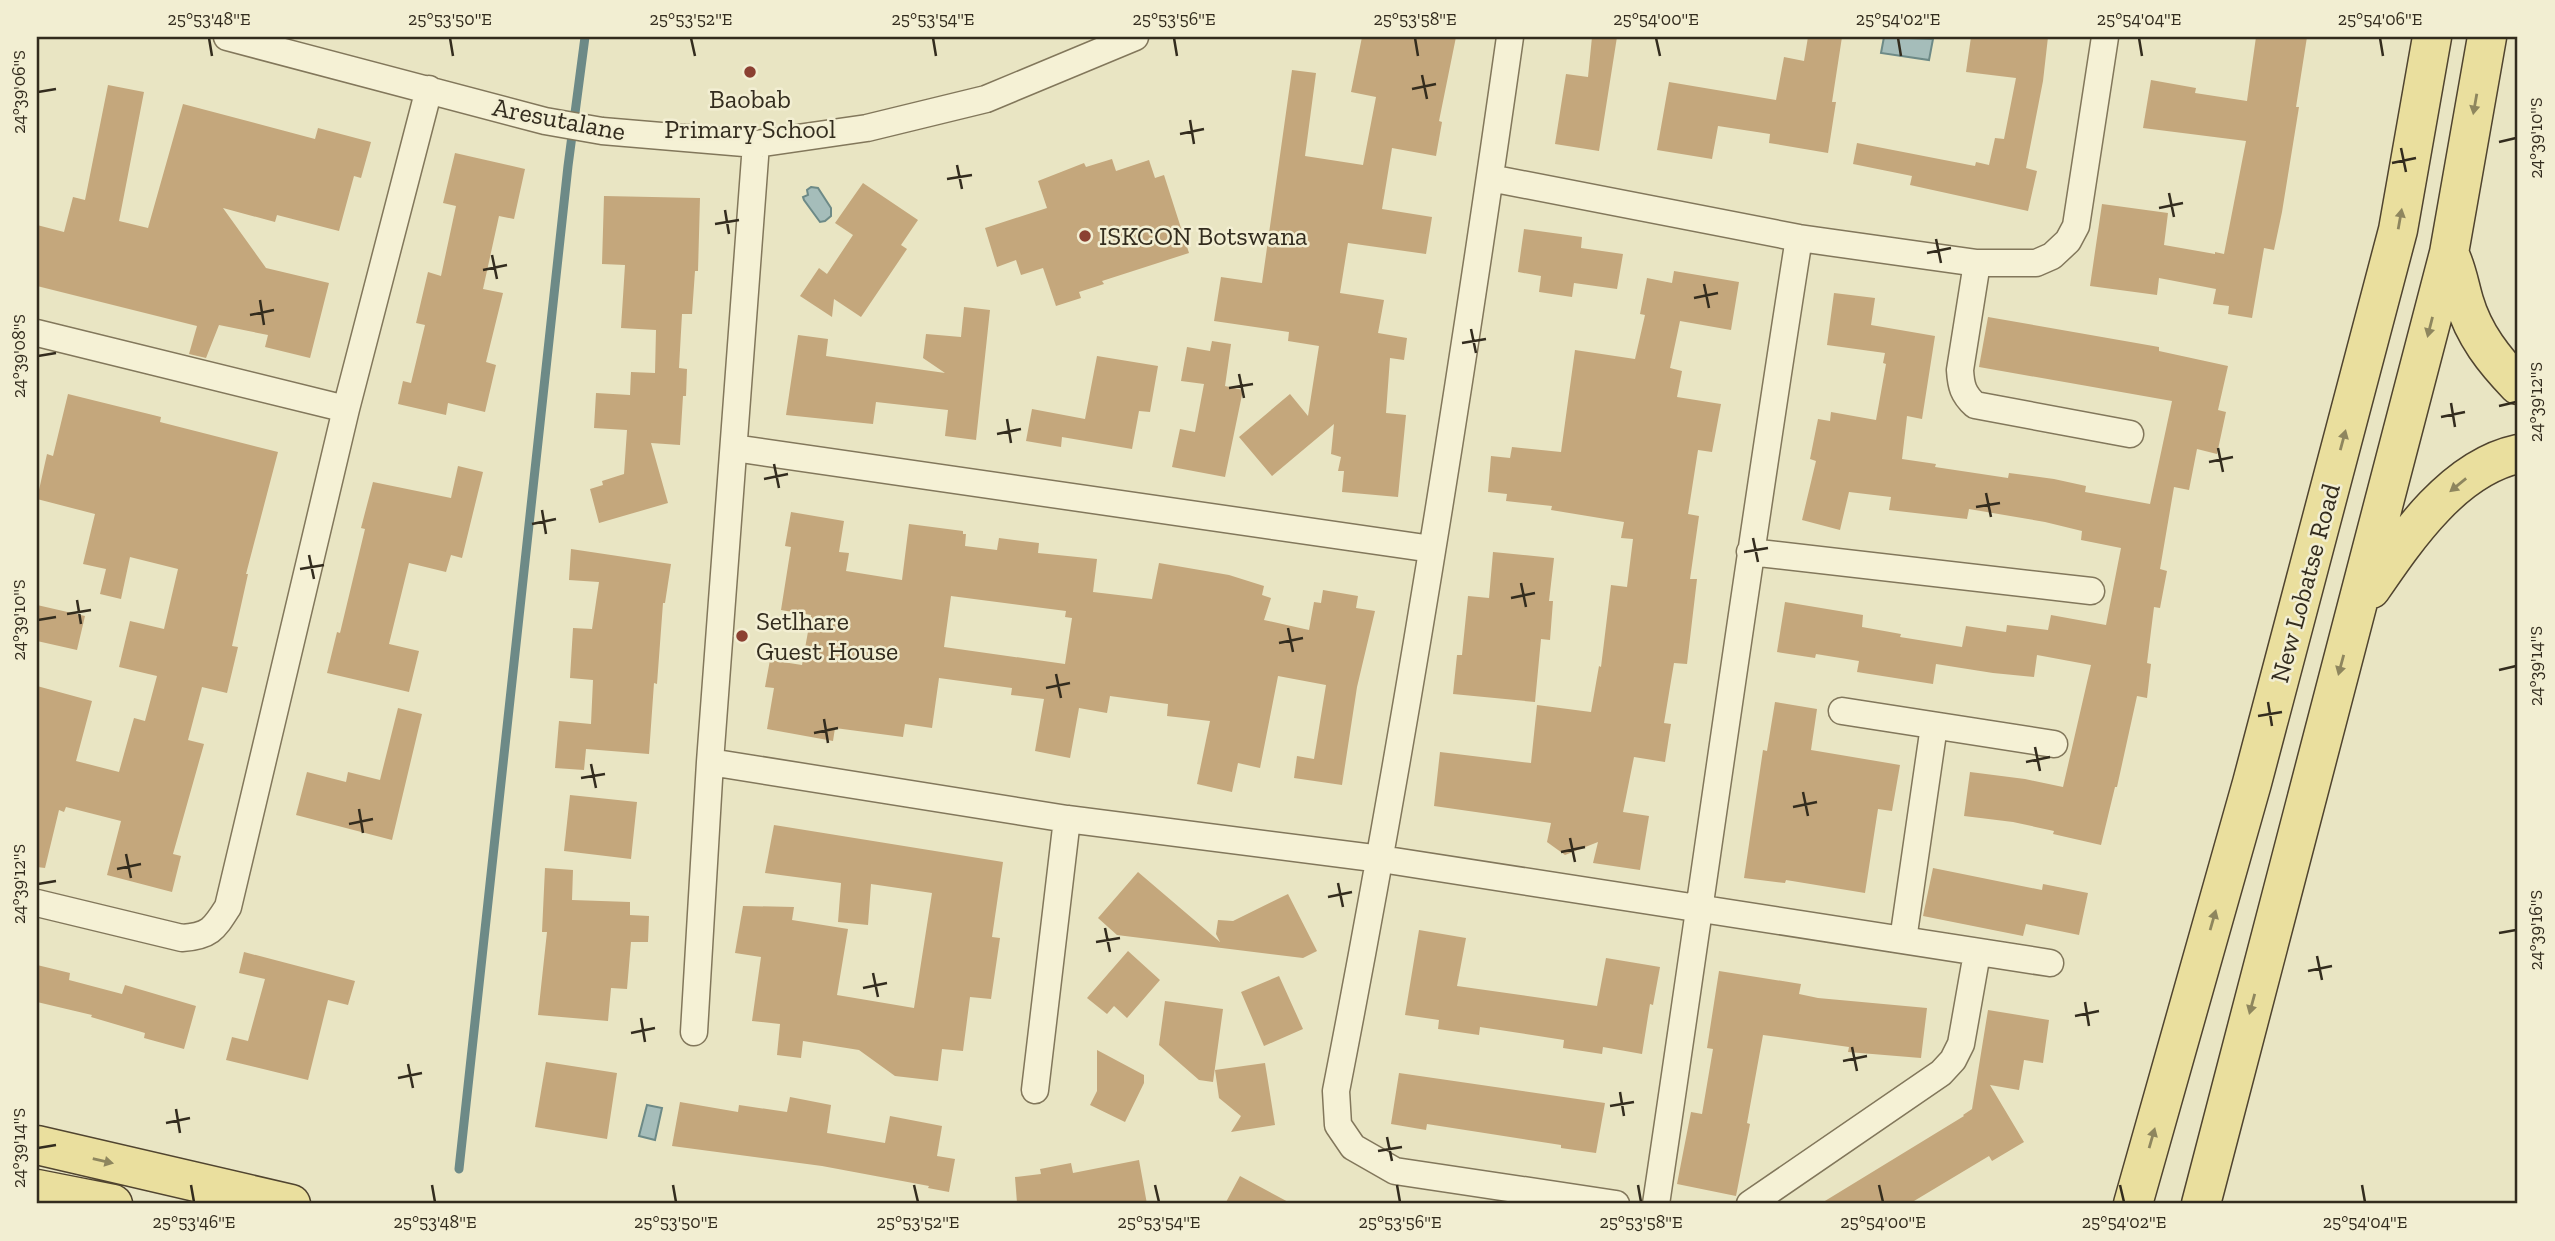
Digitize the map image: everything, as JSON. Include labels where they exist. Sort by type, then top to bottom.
[{"type":"main road","name":"New Lobatse Road","points":[[2133,1204],[2256,769],[2398,230],[2432,37]]},
{"type":"main road","points":[[2201,1204],[2449,253],[2487,37]]},
{"type":"main road","points":[[2449,253],[2474,329],[2492,358],[2518,384]]},
{"type":"main road","points":[[2355,612],[2409,536],[2437,503],[2470,476],[2518,454]]},
{"type":"main road","points":[[37,1146],[291,1204]]},
{"type":"main road","points":[[37,1189],[113,1204]]},
{"type":"street","name":"Aresutalane","points":[[227,37],[545,121],[602,131],[756,144],[867,128],[986,99],[1135,37]]},
{"type":"street","points":[[1510,37],[1432,549],[1381,859],[1336,1091],[1338,1125],[1353,1147],[1395,1171],[1616,1204]]},
{"type":"street","points":[[1490,178],[1799,238],[1977,263],[2036,262],[2052,256],[2068,241],[2076,226],[2105,37]]},
{"type":"street","points":[[37,903],[182,938],[202,936],[217,924],[228,907],[346,409],[429,89]]},
{"type":"street","points":[[694,1032],[710,762],[756,144]]},
{"type":"street","points":[[1656,1204],[1750,552],[1799,238]]},
{"type":"street","points":[[1977,263],[1960,370],[1965,396],[1975,405],[2130,434]]},
{"type":"street","points":[[37,333],[346,409]]},
{"type":"street","points":[[734,448],[1432,549]]},
{"type":"street","points":[[1750,552],[2091,591]]},
{"type":"street","points":[[1842,711],[2054,744]]},
{"type":"street","points":[[1903,940],[1934,726]]},
{"type":"street","points":[[710,762],[1067,819],[1381,859],[2050,963]]},
{"type":"street","points":[[1035,1090],[1067,819]]},
{"type":"street","points":[[1750,1204],[1941,1073],[1954,1060],[1961,1045],[1977,953]]},
{"type":"water","points":[[1884,37],[1933,39],[1929,60],[1881,53]]},
{"type":"water","points":[[811,187],[818,188],[831,208],[831,216],[825,221],[820,222],[804,200],[803,197],[808,195],[807,190]]},
{"type":"water","points":[[647,1105],[662,1108],[655,1140],[639,1136]]},
{"type":"building","points":[[1362,37],[1456,37],[1439,121],[1442,122],[1436,156],[1392,148],[1382,209],[1432,217],[1426,254],[1348,243],[1340,293],[1384,300],[1378,333],[1407,338],[1404,360],[1390,358],[1386,413],[1406,415],[1398,497],[1342,492],[1344,471],[1338,471],[1341,457],[1331,454],[1334,424],[1272,476],[1239,437],[1290,394],[1308,416],[1319,346],[1288,341],[1289,332],[1214,321],[1221,277],[1262,283],[1292,70],[1316,73],[1305,156],[1363,165],[1376,97],[1351,92]]},
{"type":"building","points":[[1592,37],[1617,37],[1599,151],[1555,144],[1566,74],[1588,77]]},
{"type":"building","points":[[1808,37],[1842,37],[1832,102],[1836,102],[1828,153],[1769,143],[1770,134],[1718,126],[1712,159],[1657,150],[1669,82],[1776,100],[1784,57],[1804,61]]},
{"type":"building","points":[[1971,37],[2048,37],[2043,81],[2026,168],[2037,171],[2028,211],[1910,185],[1912,176],[1853,164],[1857,143],[1975,166],[1976,162],[1989,165],[1995,138],[2004,139],[2016,78],[1966,72]]},
{"type":"building","points":[[2256,37],[2307,37],[2282,212],[2274,250],[2264,248],[2252,318],[2228,314],[2229,306],[2213,304],[2216,289],[2159,278],[2157,295],[2090,286],[2102,204],[2168,213],[2164,245],[2224,254],[2246,141],[2143,128],[2151,80],[2196,88],[2195,93],[2247,101]]},
{"type":"building","points":[[108,85],[144,92],[119,221],[148,228],[183,104],[315,139],[318,128],[371,142],[361,178],[354,176],[339,231],[277,215],[275,222],[223,208],[266,268],[329,283],[310,358],[265,347],[268,335],[219,325],[206,358],[189,354],[197,326],[37,286],[37,225],[64,232],[73,197],[85,200]]},
{"type":"building","points":[[455,153],[525,169],[514,219],[499,216],[483,289],[503,293],[486,362],[496,365],[485,412],[448,403],[446,415],[398,404],[403,381],[411,383],[425,325],[416,323],[428,272],[441,276],[456,206],[443,203]]},
{"type":"building","name":"ISKCON Botswana","points":[[1112,159],[1116,171],[1149,160],[1155,178],[1164,175],[1189,253],[1102,281],[1104,284],[1079,292],[1081,298],[1056,306],[1043,268],[1021,275],[1016,260],[997,267],[985,228],[1047,208],[1038,181],[1084,163],[1086,167]]},
{"type":"building","points":[[863,183],[918,220],[901,245],[907,249],[861,317],[834,299],[832,317],[800,296],[819,268],[827,274],[853,235],[835,223]]},
{"type":"building","points":[[604,196],[700,198],[698,271],[695,271],[692,314],[682,314],[679,368],[687,369],[680,445],[651,443],[668,503],[599,523],[590,489],[603,485],[602,481],[624,474],[627,430],[594,428],[596,393],[630,395],[631,372],[655,373],[656,330],[621,328],[625,265],[602,264]]},
{"type":"building","points":[[1524,229],[1582,237],[1581,248],[1623,254],[1617,289],[1574,283],[1572,297],[1539,292],[1541,276],[1518,272]]},
{"type":"building","points":[[1674,271],[1739,282],[1731,330],[1680,321],[1670,368],[1682,371],[1677,397],[1721,404],[1712,452],[1698,450],[1688,514],[1699,516],[1690,579],[1697,579],[1687,664],[1674,663],[1664,723],[1671,724],[1665,762],[1634,757],[1623,812],[1649,816],[1640,870],[1593,863],[1598,842],[1565,855],[1547,842],[1551,823],[1434,806],[1440,752],[1531,763],[1537,705],[1591,712],[1599,666],[1601,667],[1611,585],[1627,587],[1633,539],[1621,538],[1624,522],[1551,510],[1552,506],[1506,501],[1507,494],[1488,492],[1491,456],[1510,458],[1512,447],[1561,452],[1575,350],[1635,359],[1645,315],[1640,314],[1647,278],[1672,283]]},
{"type":"building","points":[[1834,293],[1875,298],[1871,325],[1935,336],[1922,419],[1907,416],[1902,459],[1936,464],[1935,467],[2008,478],[2009,473],[2054,479],[2086,486],[2085,492],[2150,504],[2172,401],[1979,367],[1988,317],[2159,347],[2159,351],[2228,366],[2218,410],[2226,412],[2217,454],[2197,449],[2189,490],[2174,487],[2160,569],[2167,571],[2160,608],[2154,607],[2147,663],[2151,664],[2147,698],[2137,696],[2101,845],[2013,822],[1964,816],[1970,772],[2063,787],[2091,665],[2037,655],[2034,677],[1936,664],[1933,684],[1857,672],[1859,661],[1816,654],[1815,658],[1777,652],[1785,602],[1863,615],[1862,627],[1901,634],[1900,637],[1962,647],[1966,626],[2006,632],[2007,625],[2048,630],[2051,615],[2106,625],[2121,548],[2081,540],[2082,531],[2045,522],[1969,509],[1967,519],[1889,510],[1891,497],[1849,492],[1840,530],[1802,520],[1816,461],[1810,459],[1818,419],[1830,421],[1831,412],[1876,420],[1886,364],[1883,363],[1885,353],[1827,345]]},
{"type":"building","points":[[964,307],[990,310],[976,440],[945,436],[948,410],[876,402],[873,424],[786,415],[798,335],[828,339],[826,356],[945,373],[923,358],[926,334],[961,337]]},
{"type":"building","points":[[1212,341],[1231,344],[1225,386],[1243,390],[1225,477],[1172,467],[1180,429],[1195,432],[1204,384],[1181,381],[1187,347],[1210,351]]},
{"type":"building","points":[[1097,356],[1158,366],[1150,412],[1139,411],[1132,449],[1062,437],[1061,447],[1026,441],[1032,409],[1085,419]]},
{"type":"building","points":[[68,394],[161,417],[160,422],[278,452],[246,574],[232,646],[238,647],[227,693],[202,687],[188,740],[204,744],[173,854],[181,856],[172,892],[107,875],[121,821],[66,807],[64,812],[59,810],[45,868],[37,867],[37,686],[92,701],[76,761],[119,772],[134,718],[145,721],[157,676],[119,667],[130,621],[164,629],[178,569],[130,557],[121,599],[100,594],[106,569],[83,564],[95,514],[37,499],[47,454],[53,456]]},
{"type":"building","points":[[458,466],[483,472],[462,558],[451,555],[446,572],[409,563],[389,644],[419,651],[409,692],[327,673],[337,632],[340,633],[365,529],[361,528],[373,482],[451,498]]},
{"type":"building","points":[[791,512],[844,521],[839,552],[849,553],[846,571],[902,580],[909,524],[963,531],[963,534],[966,534],[965,546],[997,550],[999,538],[1039,543],[1038,553],[1097,559],[1093,592],[1152,599],[1159,563],[1229,575],[1264,586],[1262,595],[1271,598],[1264,620],[1309,630],[1314,602],[1321,603],[1323,590],[1358,596],[1356,608],[1375,611],[1357,687],[1342,785],[1294,778],[1297,756],[1314,759],[1326,685],[1278,676],[1260,768],[1238,763],[1232,792],[1197,784],[1210,721],[1167,716],[1168,704],[1110,696],[1107,713],[1079,708],[1070,758],[1035,751],[1044,699],[1011,695],[1012,688],[939,678],[932,728],[905,724],[903,737],[835,728],[833,741],[767,729],[774,688],[765,687],[770,660],[802,665],[811,615],[781,610],[791,547],[785,546]],"holes":[[[951,596],[1066,611],[1065,617],[1072,618],[1065,664],[944,647]]]},
{"type":"building","points":[[571,549],[671,564],[663,603],[649,754],[586,749],[584,770],[555,768],[559,721],[591,724],[593,680],[570,678],[573,628],[592,629],[599,582],[569,580]]},
{"type":"building","points":[[1493,552],[1554,558],[1549,601],[1553,601],[1550,640],[1541,639],[1535,702],[1453,694],[1457,655],[1462,655],[1468,596],[1489,598]]},
{"type":"building","points":[[37,605],[85,616],[77,650],[37,641]]},
{"type":"building","points":[[1775,702],[1817,709],[1811,750],[1900,765],[1892,811],[1878,809],[1865,893],[1786,880],[1785,883],[1744,878],[1763,750],[1767,751]]},
{"type":"building","points":[[398,708],[422,714],[392,840],[296,815],[307,772],[346,782],[348,772],[380,780]]},
{"type":"building","points":[[570,795],[637,802],[631,859],[564,851]]},
{"type":"building","points":[[774,825],[1003,862],[992,937],[1000,938],[991,999],[970,997],[963,1051],[942,1049],[938,1081],[895,1076],[859,1050],[803,1041],[801,1058],[777,1055],[780,1024],[752,1021],[761,957],[735,953],[743,906],[794,907],[792,920],[848,929],[837,995],[914,1008],[932,893],[871,884],[868,925],[838,922],[841,883],[765,873]]},
{"type":"building","points":[[545,868],[573,870],[572,900],[630,902],[630,915],[649,916],[648,942],[631,942],[627,989],[611,988],[608,1021],[538,1015],[547,932],[542,932]]},
{"type":"building","points":[[1933,868],[2042,890],[2043,884],[2088,893],[2079,935],[2026,924],[2023,936],[1923,916]]},
{"type":"building","points":[[1138,872],[1220,942],[1216,934],[1218,920],[1233,921],[1288,894],[1317,951],[1303,958],[1117,935],[1098,918]]},
{"type":"building","points":[[1419,930],[1466,938],[1457,986],[1597,1006],[1606,958],[1660,967],[1653,1005],[1650,1004],[1642,1054],[1603,1047],[1602,1054],[1563,1048],[1564,1040],[1480,1027],[1479,1035],[1438,1029],[1439,1020],[1405,1015]]},
{"type":"building","points":[[1128,951],[1160,980],[1127,1018],[1114,1006],[1107,1014],[1087,998]]},
{"type":"building","points":[[244,952],[355,981],[348,1005],[328,1000],[308,1080],[226,1060],[232,1037],[248,1041],[265,979],[239,973]]},
{"type":"building","points":[[37,965],[70,973],[69,980],[122,994],[125,985],[196,1006],[184,1049],[144,1038],[145,1033],[91,1017],[92,1015],[37,1002]]},
{"type":"building","points":[[1719,971],[1801,984],[1799,994],[1818,998],[1927,1008],[1921,1058],[1848,1052],[1849,1047],[1763,1035],[1736,1196],[1677,1184],[1691,1112],[1702,1114],[1713,1049],[1707,1048]]},
{"type":"building","points":[[1279,976],[1303,1029],[1264,1046],[1241,992]]},
{"type":"building","points":[[1165,1001],[1223,1009],[1213,1082],[1199,1080],[1159,1045]]},
{"type":"building","points":[[1988,1010],[2049,1020],[2043,1063],[2024,1060],[2019,1090],[1990,1085],[2024,1142],[1992,1161],[1989,1156],[1909,1204],[1820,1204],[1972,1109]]},
{"type":"building","points":[[1097,1050],[1144,1075],[1144,1083],[1125,1122],[1090,1105],[1097,1091]]},
{"type":"building","points":[[546,1062],[617,1073],[607,1139],[535,1127]]},
{"type":"building","points":[[1265,1063],[1275,1125],[1231,1132],[1241,1116],[1219,1098],[1215,1070]]},
{"type":"building","points":[[1399,1073],[1605,1103],[1596,1153],[1427,1124],[1426,1130],[1391,1124]]},
{"type":"building","points":[[790,1097],[831,1105],[827,1133],[885,1143],[890,1116],[942,1126],[937,1156],[955,1159],[949,1192],[822,1166],[672,1146],[680,1102],[738,1112],[739,1105],[787,1112]]},
{"type":"building","points":[[1139,1160],[1147,1204],[1053,1204],[1052,1201],[1017,1203],[1015,1177],[1041,1174],[1040,1169],[1071,1163],[1073,1173]]},
{"type":"building","points":[[1240,1176],[1292,1204],[1225,1204]]},
{"type":"waterway","points":[[459,1169],[568,166],[585,37]]},
{"type":"place","name":"Baobab Primary School","points":[[750,72]]},
{"type":"place","name":"ISKCON Botswana","points":[[1085,236]]},
{"type":"place","name":"Setlhare Guest House","points":[[742,636]]}]
